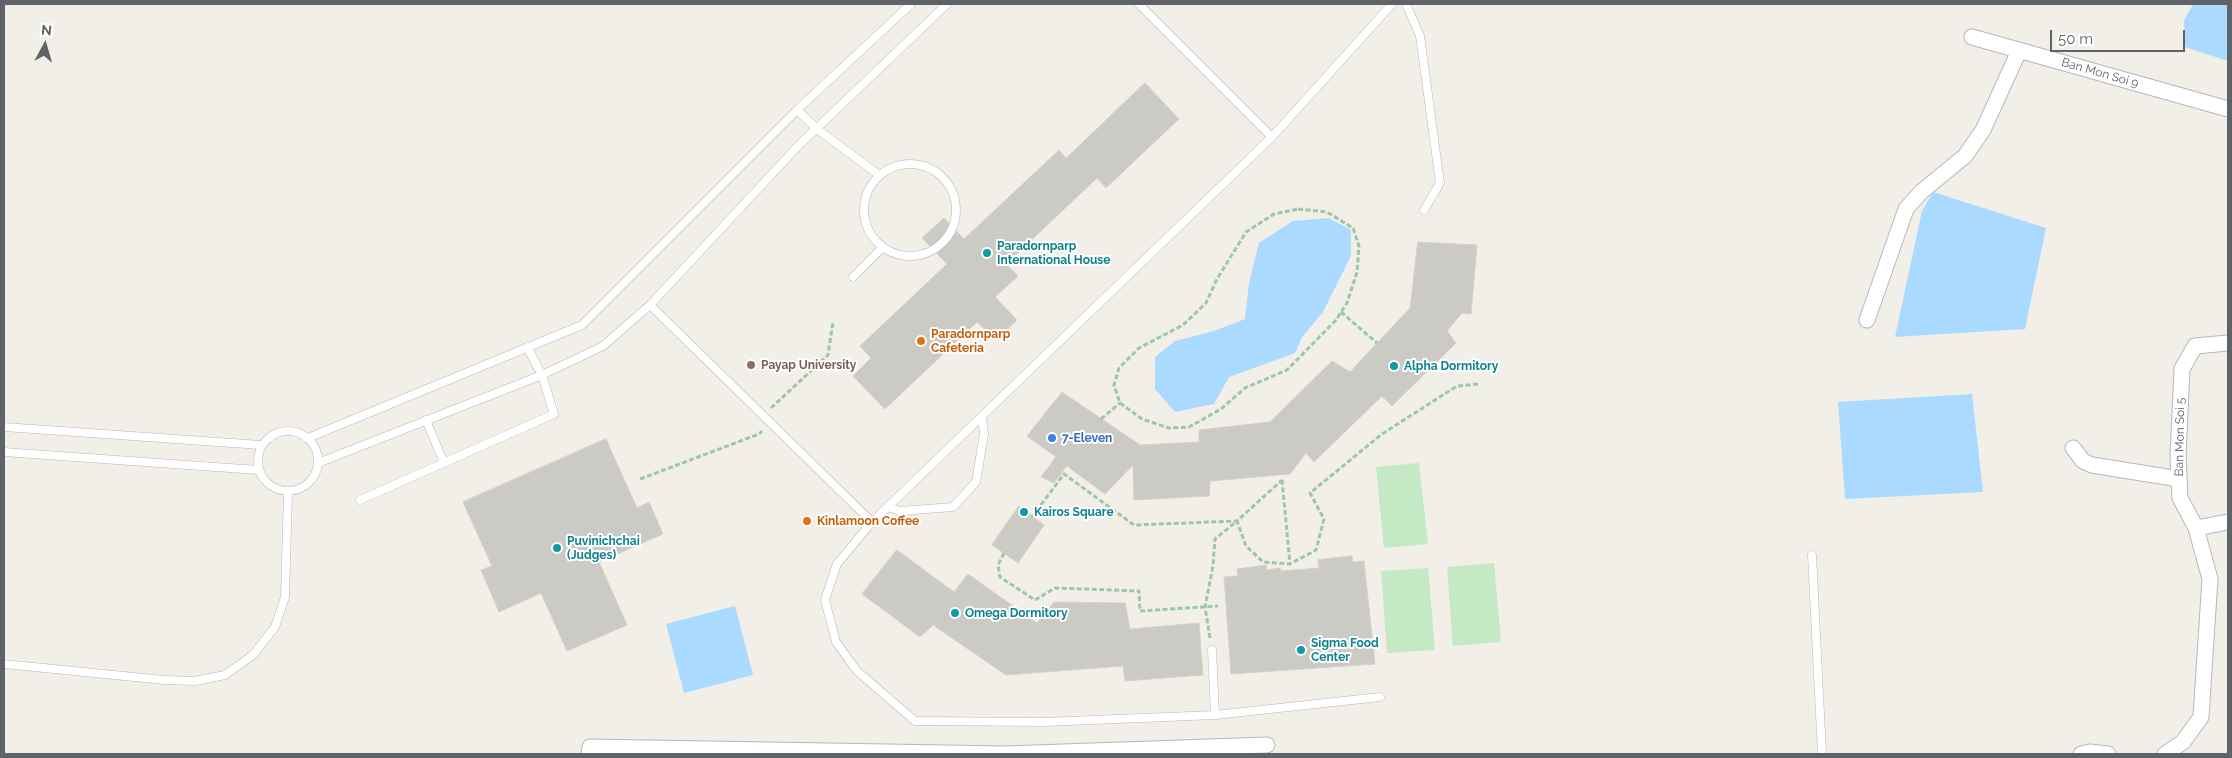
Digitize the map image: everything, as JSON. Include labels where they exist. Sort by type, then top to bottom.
[{"type":"street","name":"Ban Mon Soi 9","points":[[1972,38],[2228,109]]},
{"type":"street","points":[[1867,320],[1906,209],[1921,192],[1950,166],[1965,156],[1983,130],[2019,51]]},
{"type":"street","name":"Ban Mon Soi 5","points":[[2165,754],[2183,742],[2201,717],[2210,579],[2196,528],[2180,498],[2178,456],[2182,368],[2195,346],[2228,343]]},
{"type":"street","points":[[2072,448],[2083,461],[2092,465],[2179,479]]},
{"type":"street","points":[[2196,528],[2228,522]]},
{"type":"street","points":[[589,754],[590,746],[1004,754],[1267,745]]},
{"type":"street","points":[[2081,754],[2090,752],[2108,754]]},
{"type":"lane","points":[[308,438],[582,325],[797,110],[911,4]]},
{"type":"lane","points":[[318,463],[542,375],[603,346],[650,305],[817,129],[947,4]]},
{"type":"lane","points":[[1139,4],[1272,137]]},
{"type":"lane","points":[[1380,697],[1214,716],[1044,722],[915,721],[857,671],[836,642],[825,600],[837,564],[872,522],[1272,137],[1392,4]]},
{"type":"lane","points":[[1406,4],[1420,36],[1440,183],[1424,210]]},
{"type":"lane","points":[[797,110],[817,129],[879,175]]},
{"type":"lane","points":[[908,163],[924,165],[938,173],[950,184],[956,199],[956,215],[952,230],[942,243],[929,252],[914,256],[897,254],[883,247],[873,237],[867,225],[864,212],[865,198],[879,175],[893,167],[908,163]]},
{"type":"lane","points":[[853,277],[883,247]]},
{"type":"lane","points":[[650,305],[872,522]]},
{"type":"lane","points":[[360,500],[554,414],[542,375],[527,347]]},
{"type":"lane","points":[[888,507],[900,511],[953,507],[976,482],[984,434],[982,417]]},
{"type":"lane","points":[[426,420],[444,463]]},
{"type":"lane","points":[[4,427],[261,445]]},
{"type":"lane","points":[[284,430],[298,432],[308,438],[314,445],[318,463],[315,475],[306,486],[288,491],[270,486],[258,470],[257,461],[261,445],[272,434],[284,430]]},
{"type":"lane","points":[[4,452],[258,470]]},
{"type":"lane","points":[[4,664],[164,680],[195,681],[225,675],[253,655],[275,627],[286,597],[288,491]]},
{"type":"lane","points":[[1812,555],[1822,754]]},
{"type":"lane","points":[[1212,650],[1214,716]]},
{"type":"path","points":[[1298,209],[1327,212],[1353,228],[1358,246],[1357,272],[1346,304],[1336,320],[1287,370],[1245,388],[1221,409],[1189,427],[1169,428],[1142,420],[1120,403],[1114,385],[1119,368],[1139,348],[1183,325],[1206,303],[1217,279],[1246,232],[1274,214],[1298,209]]},
{"type":"path","points":[[1341,312],[1376,344]]},
{"type":"path","points":[[764,416],[828,355],[833,322]]},
{"type":"path","points":[[1237,521],[1246,546],[1263,562],[1290,564],[1316,550],[1324,519],[1310,493],[1382,434],[1457,386],[1479,384]]},
{"type":"path","points":[[1101,419],[1120,403]]},
{"type":"path","points":[[640,479],[759,434],[770,422]]},
{"type":"path","points":[[1032,517],[1064,474],[1134,525],[1237,521]]},
{"type":"path","points":[[1212,650],[1204,607],[1212,566],[1214,539],[1282,480],[1290,564]]},
{"type":"path","points":[[1004,553],[998,565],[1000,577],[1035,600],[1055,588],[1139,591],[1140,611],[1218,606]]},
{"type":"green space","points":[[1419,463],[1428,544],[1384,548],[1376,467]]},
{"type":"green space","points":[[1494,563],[1501,642],[1453,646],[1447,567]]},
{"type":"green space","points":[[1428,568],[1435,650],[1387,653],[1381,571]]},
{"type":"water","points":[[2193,4],[2228,4],[2228,61],[2185,47],[2184,21]]},
{"type":"water","points":[[1933,192],[2046,228],[2025,329],[1895,337],[1922,211]]},
{"type":"water","points":[[1329,218],[1351,230],[1351,256],[1323,312],[1302,337],[1295,353],[1229,377],[1214,404],[1175,412],[1155,389],[1155,357],[1175,341],[1214,331],[1245,319],[1249,283],[1259,243],[1293,221]]},
{"type":"water","points":[[1972,394],[1983,492],[1845,499],[1838,402]]},
{"type":"water","points":[[735,606],[753,675],[684,693],[666,624]]},
{"type":"building","name":"Paradornparp International House","points":[[1145,83],[1179,119],[1106,188],[1097,178],[1006,264],[1018,276],[995,297],[1017,320],[996,340],[977,322],[885,409],[853,376],[871,358],[860,346],[947,264],[922,238],[944,218],[964,239],[1059,150],[1066,158]]},
{"type":"building","name":"Alpha Dormitory","points":[[1418,242],[1477,245],[1471,314],[1462,313],[1447,331],[1456,343],[1392,406],[1382,396],[1314,462],[1306,453],[1290,474],[1210,481],[1209,496],[1134,500],[1133,465],[1105,494],[1067,466],[1054,483],[1041,477],[1056,457],[1027,436],[1062,392],[1140,445],[1199,442],[1199,430],[1270,422],[1332,361],[1350,372],[1410,308]]},
{"type":"building","name":"Puvinichchai (Judges)","points":[[606,439],[637,508],[649,502],[663,534],[599,562],[627,625],[567,651],[541,593],[499,612],[481,570],[492,566],[463,502]]},
{"type":"building","name":"Kairos Square","points":[[1019,506],[1044,525],[1018,563],[992,545]]},
{"type":"building","name":"Omega Dormitory","points":[[897,550],[954,592],[968,574],[1037,623],[1054,602],[1125,603],[1130,629],[1199,623],[1203,675],[1125,681],[1123,666],[1006,675],[933,625],[920,637],[862,594]]},
{"type":"building","points":[[1352,556],[1353,562],[1364,561],[1375,664],[1231,674],[1224,577],[1238,576],[1237,569],[1266,565],[1267,570],[1280,568],[1281,571],[1319,568],[1318,560]]},
{"type":"place","name":"Paradornparp International House","points":[[987,253]]},
{"type":"place","name":"Paradornparp Cafeteria","points":[[921,341]]},
{"type":"place","name":"Payap University","points":[[751,365]]},
{"type":"place","name":"Alpha Dormitory","points":[[1394,366]]},
{"type":"place","name":"7-Eleven","points":[[1052,438]]},
{"type":"place","name":"Kairos Square","points":[[1024,512]]},
{"type":"place","name":"Kinlamoon Coffee","points":[[807,521]]},
{"type":"place","name":"Puvinichchai (Judges)","points":[[557,548]]},
{"type":"place","name":"Omega Dormitory","points":[[955,613]]},
{"type":"place","name":"Sigma Food Center","points":[[1301,650]]}]
